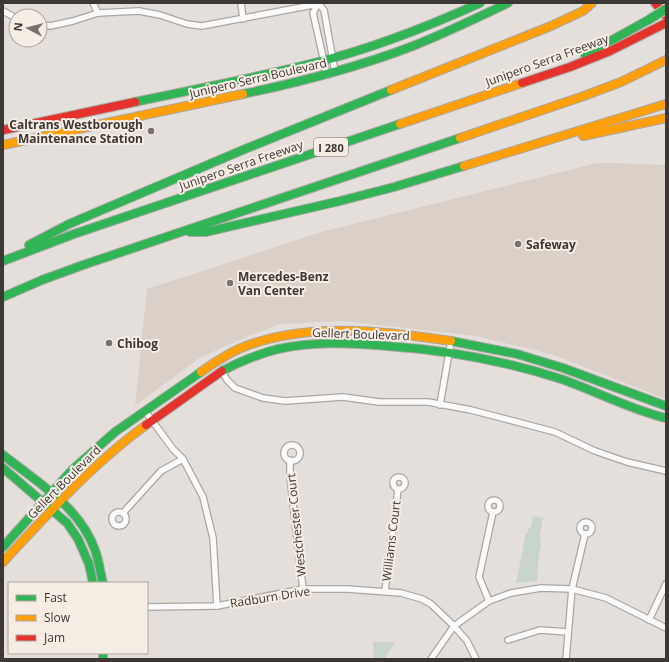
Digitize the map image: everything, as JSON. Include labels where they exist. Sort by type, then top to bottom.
[{"type":"main road","name":"Junipero Serra Boulevard","points":[[3,130],[262,75],[328,59],[415,31],[480,3]]},
{"type":"main road","name":"Junipero Serra Boulevard","points":[[3,145],[268,89],[331,73],[418,44],[508,3]]},
{"type":"main road","points":[[551,26],[567,17],[583,3]]},
{"type":"main road","points":[[3,260],[64,226],[274,137],[551,26],[579,13],[592,3]]},
{"type":"main road","points":[[655,3],[666,16]]},
{"type":"main road","points":[[556,71],[666,9]]},
{"type":"main road","name":"Junipero Serra Freeway","points":[[3,260],[67,236],[556,71],[610,51],[666,23]]},
{"type":"main road","points":[[3,298],[62,272],[581,98],[621,82],[666,60]]},
{"type":"main road","points":[[182,231],[206,232],[340,201],[434,175],[666,104]]},
{"type":"main road","points":[[567,135],[577,137],[666,118]]},
{"type":"main road","name":"Gellert Boulevard","points":[[3,547],[72,470],[107,438],[207,366],[224,356],[252,344],[284,335],[310,332],[353,331],[406,335],[451,341],[507,352],[546,362],[583,374],[666,406]]},
{"type":"main road","name":"Gellert Boulevard","points":[[3,562],[52,509],[61,502],[98,463],[114,449],[222,371],[243,360],[264,352],[286,347],[310,344],[370,344],[449,353],[499,363],[546,375],[592,391],[649,414],[666,418]]},
{"type":"main road","points":[[3,455],[69,508],[84,529],[95,550],[103,582]]},
{"type":"main road","points":[[3,468],[67,523],[78,539],[89,564],[93,582]]},
{"type":"street","points":[[93,3],[98,13]]},
{"type":"street","points":[[241,3],[243,19]]},
{"type":"street","points":[[48,26],[73,21],[98,13],[139,11],[160,15],[187,24],[202,26],[318,3]]},
{"type":"street","points":[[318,3],[314,13],[331,73]]},
{"type":"street","points":[[318,3],[324,10],[328,59],[331,73]]},
{"type":"street","points":[[440,404],[451,341]]},
{"type":"street","points":[[222,371],[234,388],[263,398],[284,401],[343,397],[379,402],[428,402],[440,404],[471,410],[555,432],[595,451],[627,462],[666,471]]},
{"type":"street","points":[[145,411],[173,449],[183,459],[202,497],[213,538],[217,606]]},
{"type":"street","points":[[123,513],[161,471],[183,459]]},
{"type":"street","name":"Westchester Court","points":[[290,460],[292,495],[303,589]]},
{"type":"street","name":"Williams Court","points":[[385,591],[398,490]]},
{"type":"street","points":[[489,601],[479,577],[493,512]]},
{"type":"street","points":[[566,659],[572,589],[585,534]]},
{"type":"street","points":[[649,620],[666,584]]},
{"type":"street","points":[[431,659],[454,626],[489,601],[511,593],[541,588],[572,589],[606,598],[666,628]]},
{"type":"street","name":"Radburn Drive","points":[[148,607],[217,606],[303,589],[385,591],[413,596],[431,604],[467,641],[476,659]]},
{"type":"street","points":[[508,640],[540,630],[568,632]]},
{"type":"shaded area","points":[[597,163],[666,165],[666,399],[554,355],[476,336],[343,321],[281,324],[253,334],[201,357],[135,406],[147,289],[321,232]]},
{"type":"shaded area","points":[[533,516],[543,518],[540,536],[541,545],[537,581],[516,583],[526,533],[528,533],[529,527],[531,527]]},
{"type":"shaded area","points":[[373,642],[395,643],[384,659],[374,659]]},
{"type":"traffic: fast","points":[[135,102],[270,74],[357,51],[440,21],[480,3]]},
{"type":"traffic: fast","points":[[243,94],[329,73],[392,54],[437,36],[508,3]]},
{"type":"traffic: fast","points":[[650,19],[666,9]]},
{"type":"traffic: fast","points":[[585,55],[650,19]]},
{"type":"traffic: fast","points":[[29,245],[69,224],[245,149],[391,90]]},
{"type":"traffic: fast","points":[[3,261],[74,234],[400,124]]},
{"type":"traffic: fast","points":[[3,297],[42,280],[83,265],[460,138]]},
{"type":"traffic: fast","points":[[190,232],[206,232],[340,201],[464,166]]},
{"type":"traffic: fast","points":[[451,341],[517,354],[563,368],[666,406]]},
{"type":"traffic: fast","points":[[222,371],[263,353],[292,346],[346,344],[431,350],[475,357],[561,379],[653,415],[666,418]]},
{"type":"traffic: fast","points":[[3,547],[72,470],[115,432],[201,372]]},
{"type":"traffic: fast","points":[[3,455],[56,496],[79,521],[95,550],[103,582]]},
{"type":"traffic: fast","points":[[3,468],[67,523],[78,539],[89,564],[93,582]]},
{"type":"traffic: fast","points":[[103,654],[103,659]]},
{"type":"traffic: slow","points":[[391,90],[551,26],[583,11],[592,3]]},
{"type":"traffic: slow","points":[[460,138],[621,82],[666,60]]},
{"type":"traffic: slow","points":[[400,124],[522,83]]},
{"type":"traffic: slow","points":[[3,145],[243,94]]},
{"type":"traffic: slow","points":[[464,166],[666,104]]},
{"type":"traffic: slow","points":[[583,136],[666,118]]},
{"type":"traffic: slow","points":[[201,372],[234,351],[246,346],[270,338],[296,334],[321,331],[374,332],[451,341]]},
{"type":"traffic: slow","points":[[3,562],[89,473],[107,456],[146,425]]},
{"type":"traffic: jam","points":[[655,3],[666,16]]},
{"type":"traffic: jam","points":[[522,83],[570,67],[610,51],[666,23]]},
{"type":"traffic: jam","points":[[3,130],[135,102]]},
{"type":"traffic: jam","points":[[146,425],[222,371]]},
{"type":"place","name":"Caltrans Westborough Maintenance Station","points":[[151,131]]},
{"type":"place","name":"Safeway","points":[[518,244]]},
{"type":"place","name":"Mercedes-Benz Van Center","points":[[230,283]]},
{"type":"place","name":"Chibog","points":[[109,343]]}]
